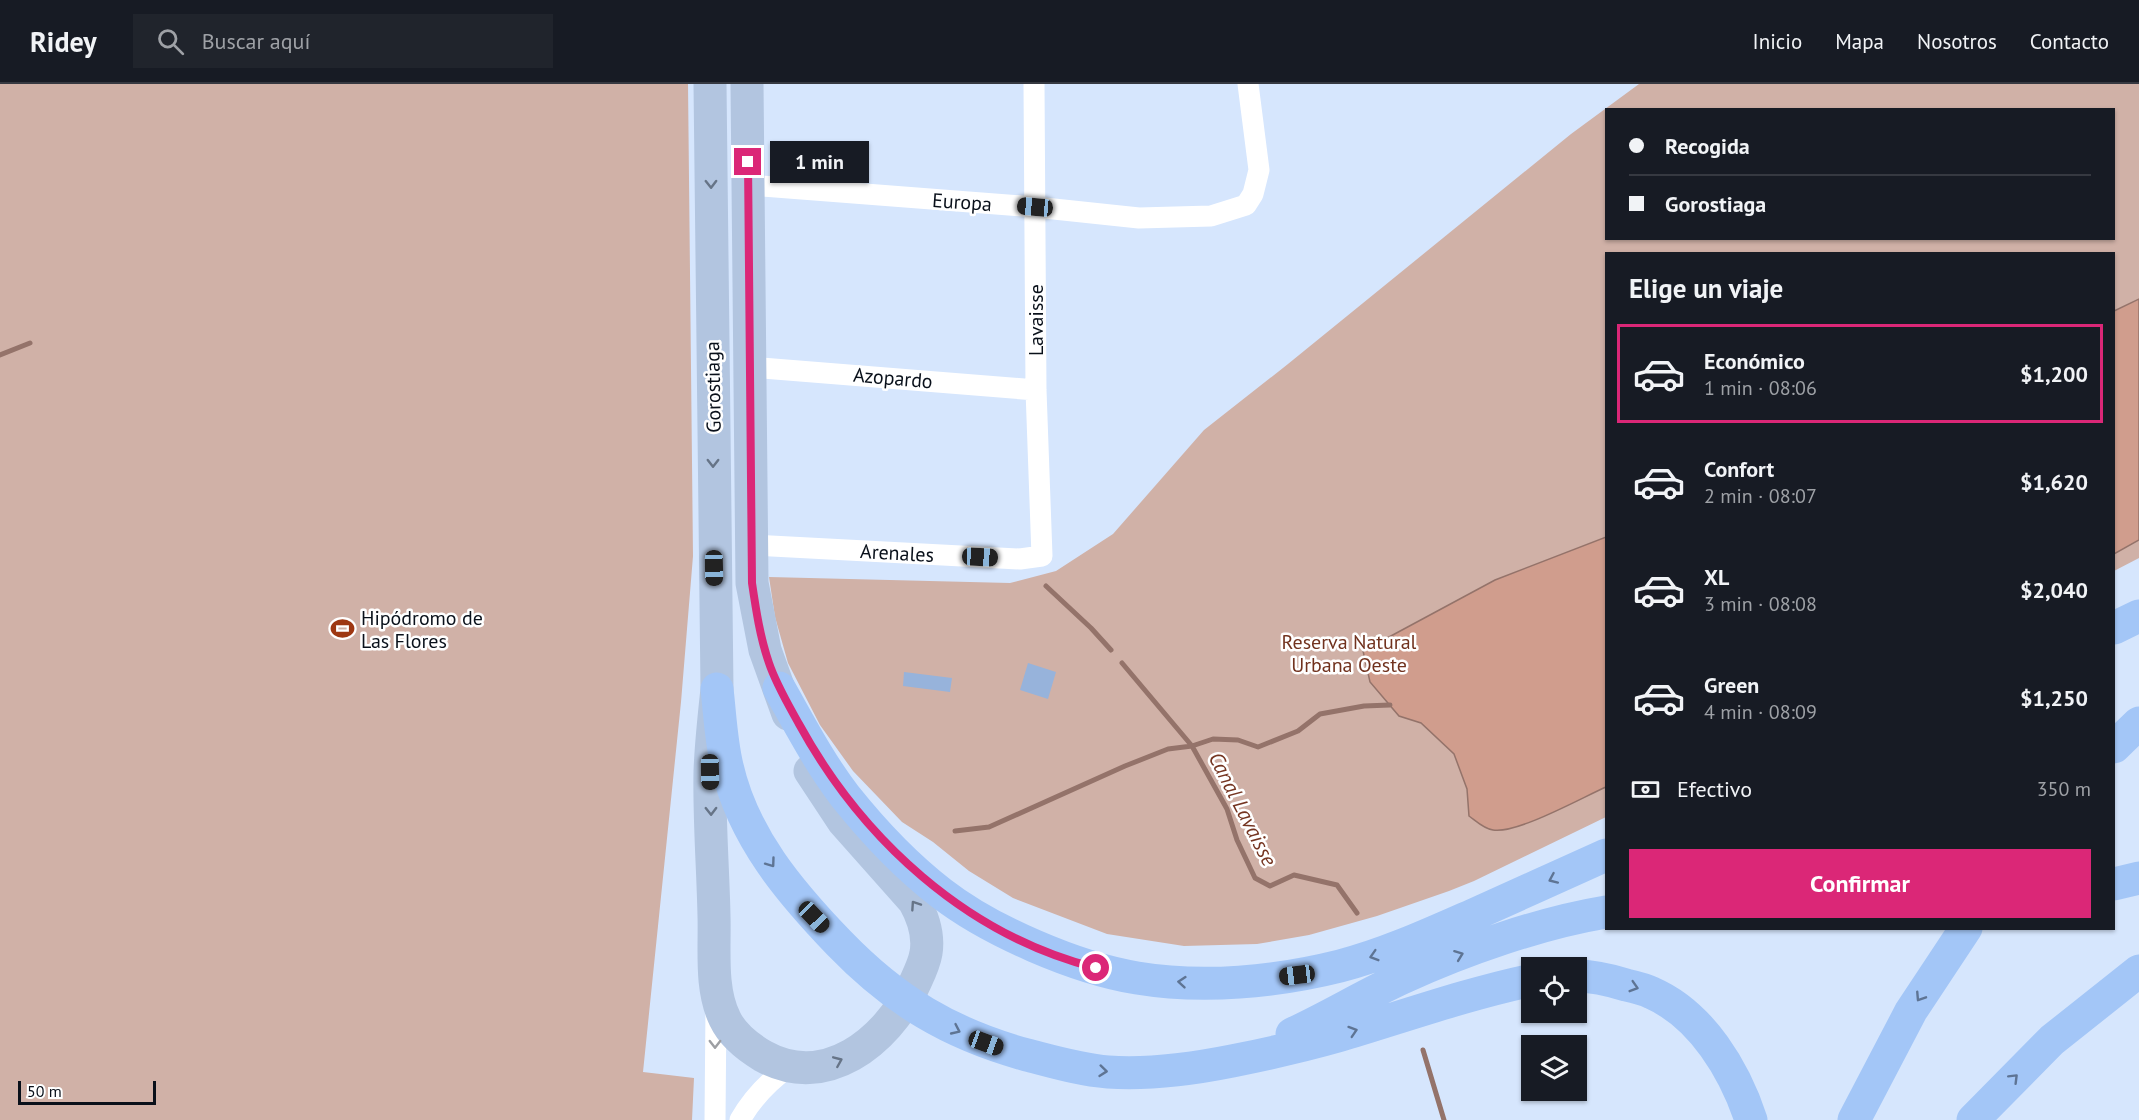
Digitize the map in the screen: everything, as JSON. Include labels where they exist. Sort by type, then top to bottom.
[{"type":"highway","points":[[2115,628],[2139,616]]},
{"type":"highway","points":[[779,687],[809,742],[845,795],[886,843],[942,894],[978,918],[1027,942],[1076,963],[1137,978],[1192,983],[1244,981],[1297,975],[1341,966],[1387,952],[1605,855]]},
{"type":"highway","points":[[717,689],[727,767],[742,815],[770,862],[814,917],[849,952],[906,1001],[940,1023],[999,1048],[1076,1067],[1108,1072],[1198,1067],[1279,1052],[1521,983]]},
{"type":"highway","points":[[2115,746],[2139,723]]},
{"type":"highway","points":[[2115,884],[2139,878]]},
{"type":"highway","points":[[1236,1060],[1433,965],[1473,949],[1544,927],[1605,912]]},
{"type":"highway","points":[[1854,1120],[1911,1011],[1959,938]]},
{"type":"highway","points":[[1973,1120],[2052,1040],[2139,971]]},
{"type":"highway","points":[[1587,977],[1613,981],[1652,993],[1674,1005],[1696,1025],[1722,1057],[1744,1097],[1751,1120]]},
{"type":"main road","name":"Gorostiaga","points":[[710,84],[717,689],[710,772],[716,985],[725,1020],[738,1038],[750,1049],[770,1060],[808,1068],[827,1066],[843,1060],[856,1053],[884,1029],[906,1001],[922,967],[926,951],[926,934],[921,914],[914,901],[843,821],[803,756],[769,663],[759,627],[752,583],[747,84]]},
{"type":"main road","points":[[710,138],[748,138]]},
{"type":"street","name":"Lavaisse","points":[[1034,84],[1036,390],[1042,556]]},
{"type":"street","name":"Europa","points":[[748,185],[1035,207],[1139,218],[1211,216],[1246,205],[1257,182],[1259,170],[1248,84]]},
{"type":"street","name":"Azopardo","points":[[750,367],[1036,390]]},
{"type":"street","name":"Arenales","points":[[752,545],[1020,560],[1042,556]]},
{"type":"street","points":[[715,1120],[716,985]]},
{"type":"street","points":[[740,1120],[761,1089],[790,1066]]},
{"type":"green space","name":"Hipódromo de Las Flores","points":[[0,84],[688,84],[693,556],[681,702],[643,1072],[694,1078],[692,1120],[0,1120]]},
{"type":"green space","name":"Reserva Natural Urbana Oeste","points":[[1639,84],[2139,84],[2139,558],[2115,570],[2115,252],[1605,252],[1605,817],[1449,891],[1377,916],[1309,935],[1257,944],[1184,946],[1107,934],[1013,898],[969,871],[933,842],[902,822],[853,771],[820,725],[788,663],[775,617],[769,577],[1010,583],[1056,571],[1113,534],[1204,430],[1571,134],[1605,109],[1605,240],[2115,240],[2115,108],[1606,108]]},
{"type":"shaded area","points":[[2139,299],[2139,540],[2115,553],[2115,311]]},
{"type":"shaded area","points":[[1605,537],[1605,787],[1533,821],[1504,830],[1486,828],[1469,816],[1467,789],[1454,754],[1421,723],[1399,716],[1370,682],[1363,651],[1495,580]]},
{"type":"building","points":[[1028,663],[1056,672],[1048,699],[1020,690]]},
{"type":"building","points":[[904,672],[952,678],[950,692],[903,686]]},
{"type":"waterway","points":[[0,355],[30,343]]},
{"type":"waterway","name":"Canal Lavaisse","points":[[1046,586],[1111,650]]},
{"type":"waterway","name":"Canal Lavaisse","points":[[1122,663],[1192,746],[1227,809],[1237,840],[1255,878],[1270,886],[1294,875],[1337,885],[1357,913]]},
{"type":"waterway","points":[[955,831],[989,827],[1168,749],[1192,746],[1213,739],[1238,740],[1258,747],[1298,731],[1320,714],[1364,706],[1390,705]]},
{"type":"waterway","name":"Canal Lavaisse","points":[[1423,1050],[1444,1120]]},
{"type":"place","name":"Hipódromo de Las Flores","points":[[343,629]]},
{"type":"route","points":[[748,162],[752,583],[759,627],[774,677],[809,742],[845,795],[886,843],[922,877],[942,894],[978,918],[1076,963],[1096,968]]}]
